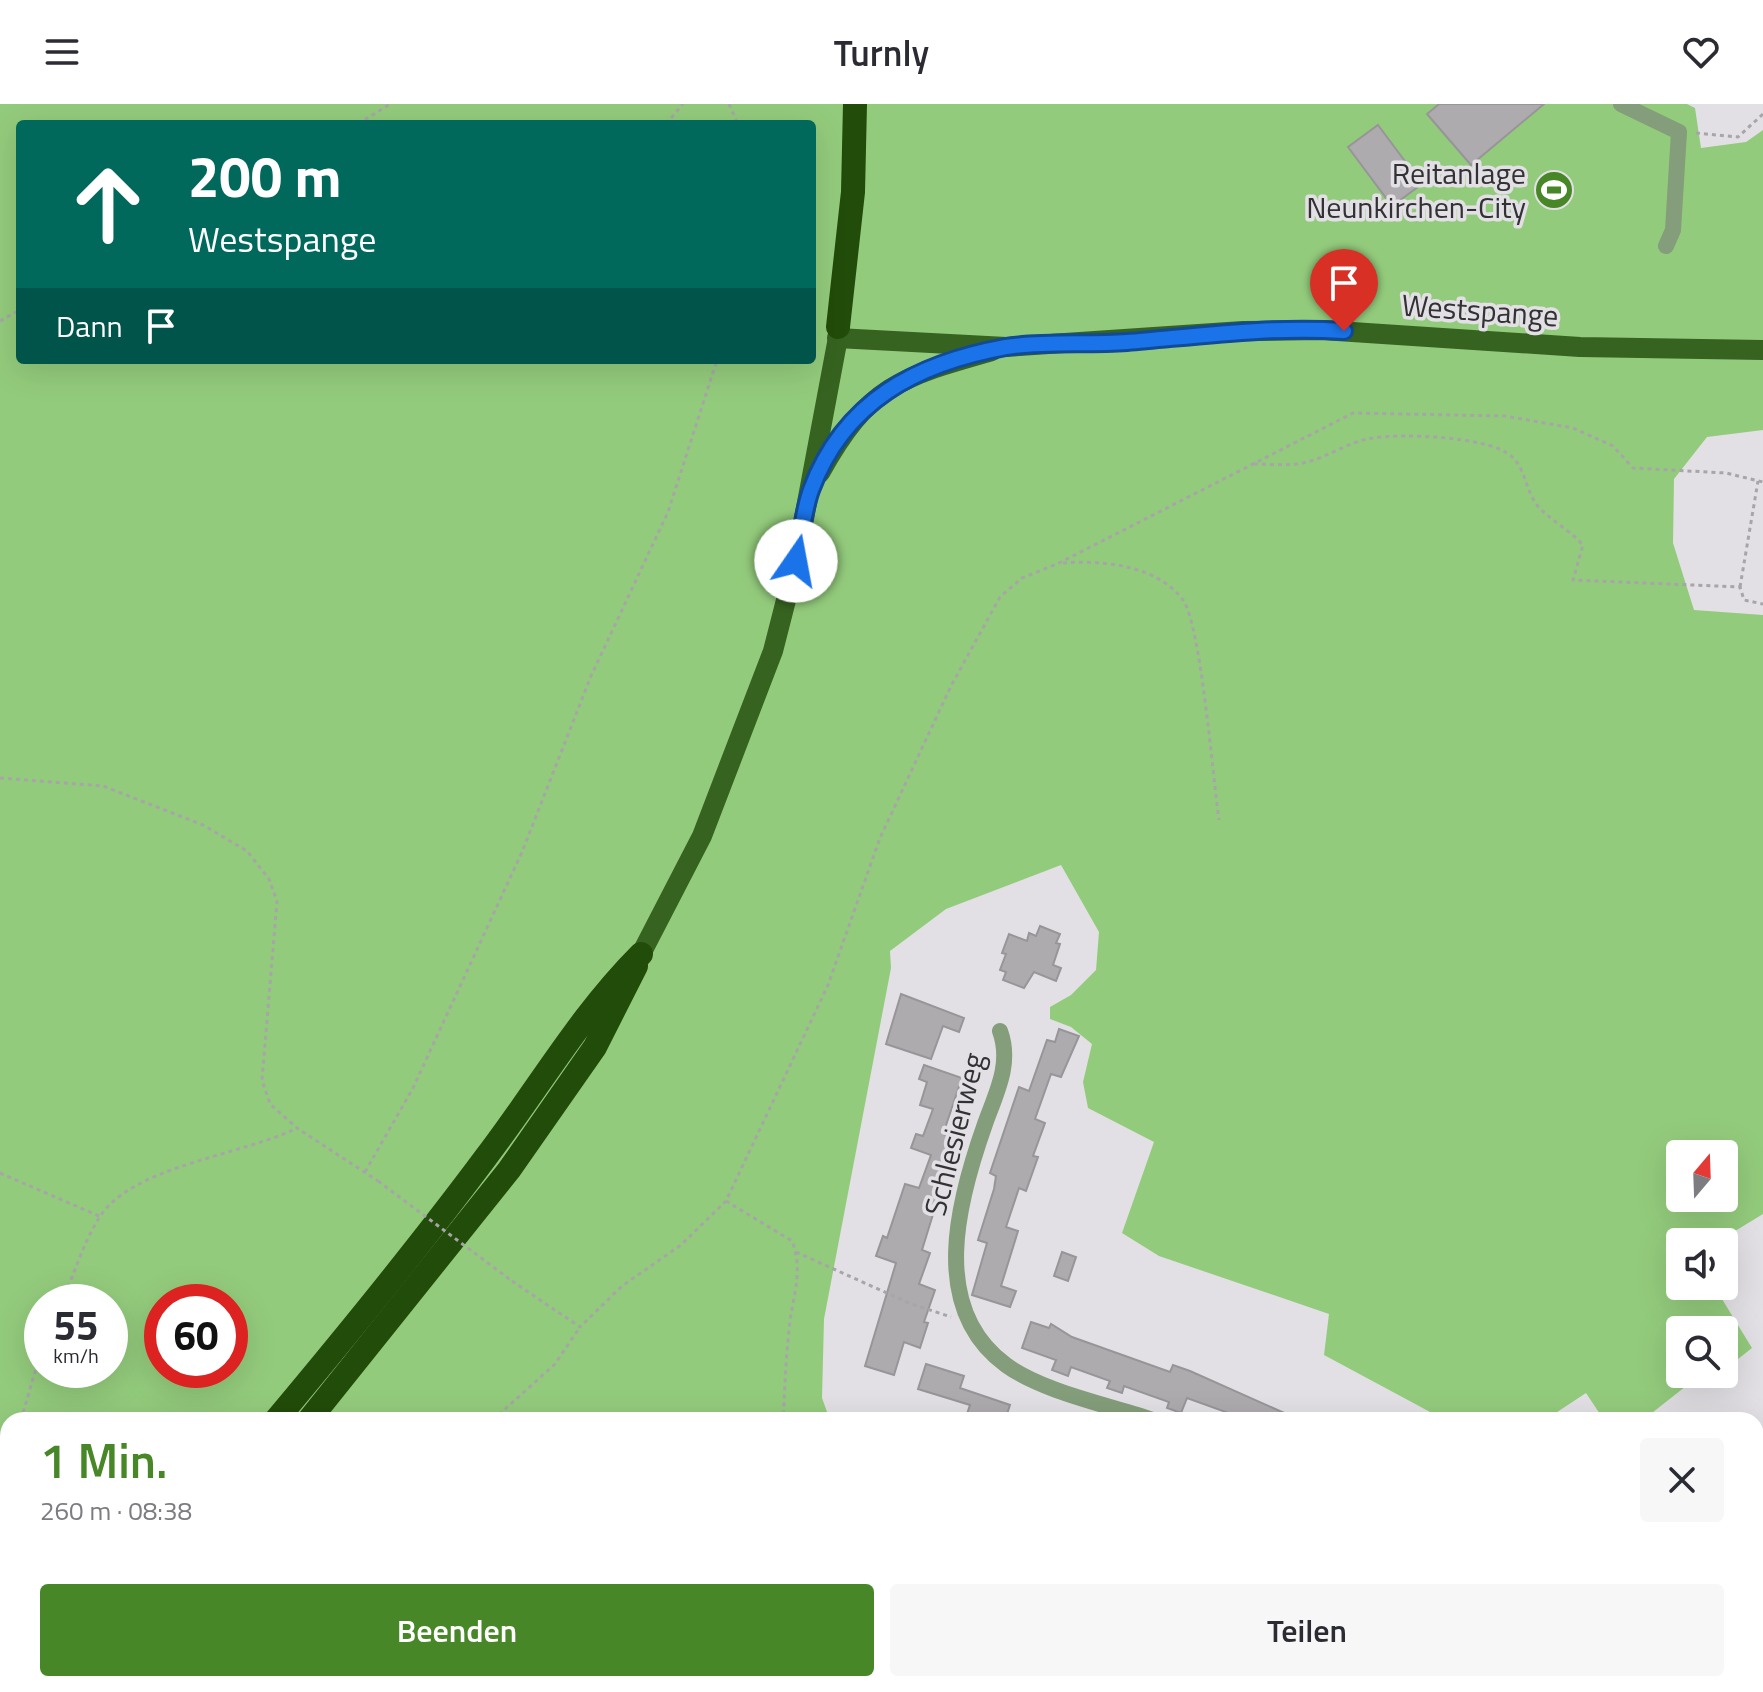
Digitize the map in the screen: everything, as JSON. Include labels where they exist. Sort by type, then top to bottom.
[{"type":"highway","points":[[837,332],[853,192],[855,104]]},
{"type":"highway","points":[[283,1412],[352,1330],[478,1168],[601,994],[641,954]]},
{"type":"highway","points":[[315,1412],[509,1170],[595,1047],[641,954]]},
{"type":"main road","name":"Westspange","points":[[1006,347],[1322,330],[1580,347],[1763,350]]},
{"type":"main road","points":[[641,954],[702,836],[749,720],[780,625],[811,490],[837,332],[1006,347]]},
{"type":"main road","points":[[811,490],[846,428],[887,389],[923,371],[1006,347]]},
{"type":"street","points":[[1621,104],[1679,132],[1673,230],[1666,246]]},
{"type":"street","name":"Schlesierweg","points":[[1000,1031],[1007,1059],[961,1206],[956,1248],[957,1283],[966,1319],[981,1341],[1006,1365],[1032,1379],[1129,1412]]},
{"type":"path","points":[[364,120],[390,104]]},
{"type":"path","points":[[669,120],[683,104]]},
{"type":"path","points":[[1679,132],[1738,137],[1763,114]]},
{"type":"path","points":[[365,1172],[413,1088],[522,852],[591,676],[668,512],[716,364]]},
{"type":"path","points":[[502,1412],[555,1364],[580,1327],[622,1286],[681,1245],[726,1201],[828,985],[880,838],[951,686],[1000,597],[1022,578],[1059,563],[1353,413],[1505,416],[1573,428],[1613,446],[1633,468],[1726,473],[1760,482],[1740,587],[1744,600],[1763,604]]},
{"type":"path","points":[[1250,464],[1302,463],[1372,438],[1435,438],[1480,445],[1506,452],[1522,467],[1526,488],[1539,508],[1567,527],[1583,545],[1573,580],[1740,587]]},
{"type":"path","points":[[1059,563],[1090,561],[1134,568],[1168,586],[1183,600],[1191,618],[1195,642],[1219,820]]},
{"type":"path","points":[[0,778],[103,786],[203,825],[247,851],[269,879],[277,901],[262,1080],[270,1104],[297,1128],[378,1181],[512,1281],[580,1327]]},
{"type":"path","points":[[70,1284],[99,1216],[129,1188],[192,1163],[272,1141],[297,1128]]},
{"type":"path","points":[[0,1173],[99,1216]]},
{"type":"path","points":[[726,1201],[792,1241],[796,1252],[798,1269],[790,1322],[784,1412]]},
{"type":"path","points":[[796,1252],[909,1303],[966,1319]]},
{"type":"path","points":[[23,1412],[30,1388]]},
{"type":"green space","points":[[0,104],[1687,104],[1695,108],[1701,148],[1746,142],[1763,130],[1763,430],[1707,437],[1674,479],[1673,543],[1694,610],[1763,615],[1763,1214],[1738,1229],[1666,1228],[1666,1300],[1723,1300],[1732,1316],[1666,1316],[1666,1388],[1684,1388],[1653,1412],[1599,1412],[1586,1393],[1557,1412],[1430,1412],[1324,1355],[1329,1314],[1159,1256],[1122,1233],[1154,1142],[1088,1108],[1083,1082],[1092,1044],[1071,1027],[1050,1019],[1050,1007],[1071,995],[1096,970],[1099,932],[1061,865],[946,909],[890,951],[891,968],[824,1319],[822,1398],[827,1412],[0,1412]]},
{"type":"green space","points":[[1738,1325],[1752,1348],[1738,1359]]},
{"type":"building","points":[[1439,104],[1544,104],[1471,165],[1427,114]]},
{"type":"building","points":[[1378,125],[1422,184],[1392,206],[1348,147]]},
{"type":"building","points":[[1040,926],[1060,934],[1053,965],[1061,968],[1056,981],[1034,972],[1024,988],[1003,980],[1006,972],[1000,970],[1006,954],[1002,953],[1009,934],[1027,941],[1029,933],[1036,936]]},
{"type":"building","points":[[901,994],[964,1018],[959,1032],[943,1026],[931,1059],[886,1044]]},
{"type":"building","points":[[1059,1029],[1079,1036],[1061,1077],[1051,1074],[1035,1119],[1045,1123],[1033,1156],[1038,1157],[1026,1191],[1019,1188],[1006,1227],[1018,1231],[1001,1286],[1016,1291],[1010,1307],[972,1295],[987,1243],[978,1240],[994,1189],[996,1176],[990,1173],[1019,1087],[1029,1091],[1047,1040],[1055,1042]]},
{"type":"building","points":[[924,1065],[962,1078],[943,1134],[953,1137],[933,1193],[939,1195],[922,1250],[930,1253],[919,1284],[935,1290],[924,1322],[928,1323],[920,1348],[904,1342],[894,1375],[865,1366],[896,1263],[876,1256],[883,1236],[887,1238],[905,1184],[919,1188],[931,1155],[911,1148],[916,1134],[923,1136],[933,1109],[920,1105],[927,1082],[919,1079]]},
{"type":"building","points":[[1062,1252],[1076,1257],[1068,1281],[1054,1276]]},
{"type":"building","points":[[1031,1322],[1049,1328],[1051,1324],[1072,1337],[1170,1372],[1173,1365],[1190,1371],[1282,1412],[1226,1412],[1187,1398],[1181,1412],[1178,1412],[1167,1408],[1169,1402],[1124,1386],[1122,1393],[1107,1388],[1110,1381],[1071,1367],[1068,1376],[1052,1370],[1056,1360],[1022,1348]]},
{"type":"building","points":[[926,1364],[964,1376],[960,1388],[1010,1405],[1008,1412],[968,1412],[970,1405],[918,1389]]},
{"type":"place","name":"Reitanlage Neunkirchen-City","points":[[1554,190]]},
{"type":"route","points":[[796,561],[811,490],[846,428],[872,400],[904,379],[923,371],[1006,347],[1113,343],[1243,331],[1344,331]]}]
